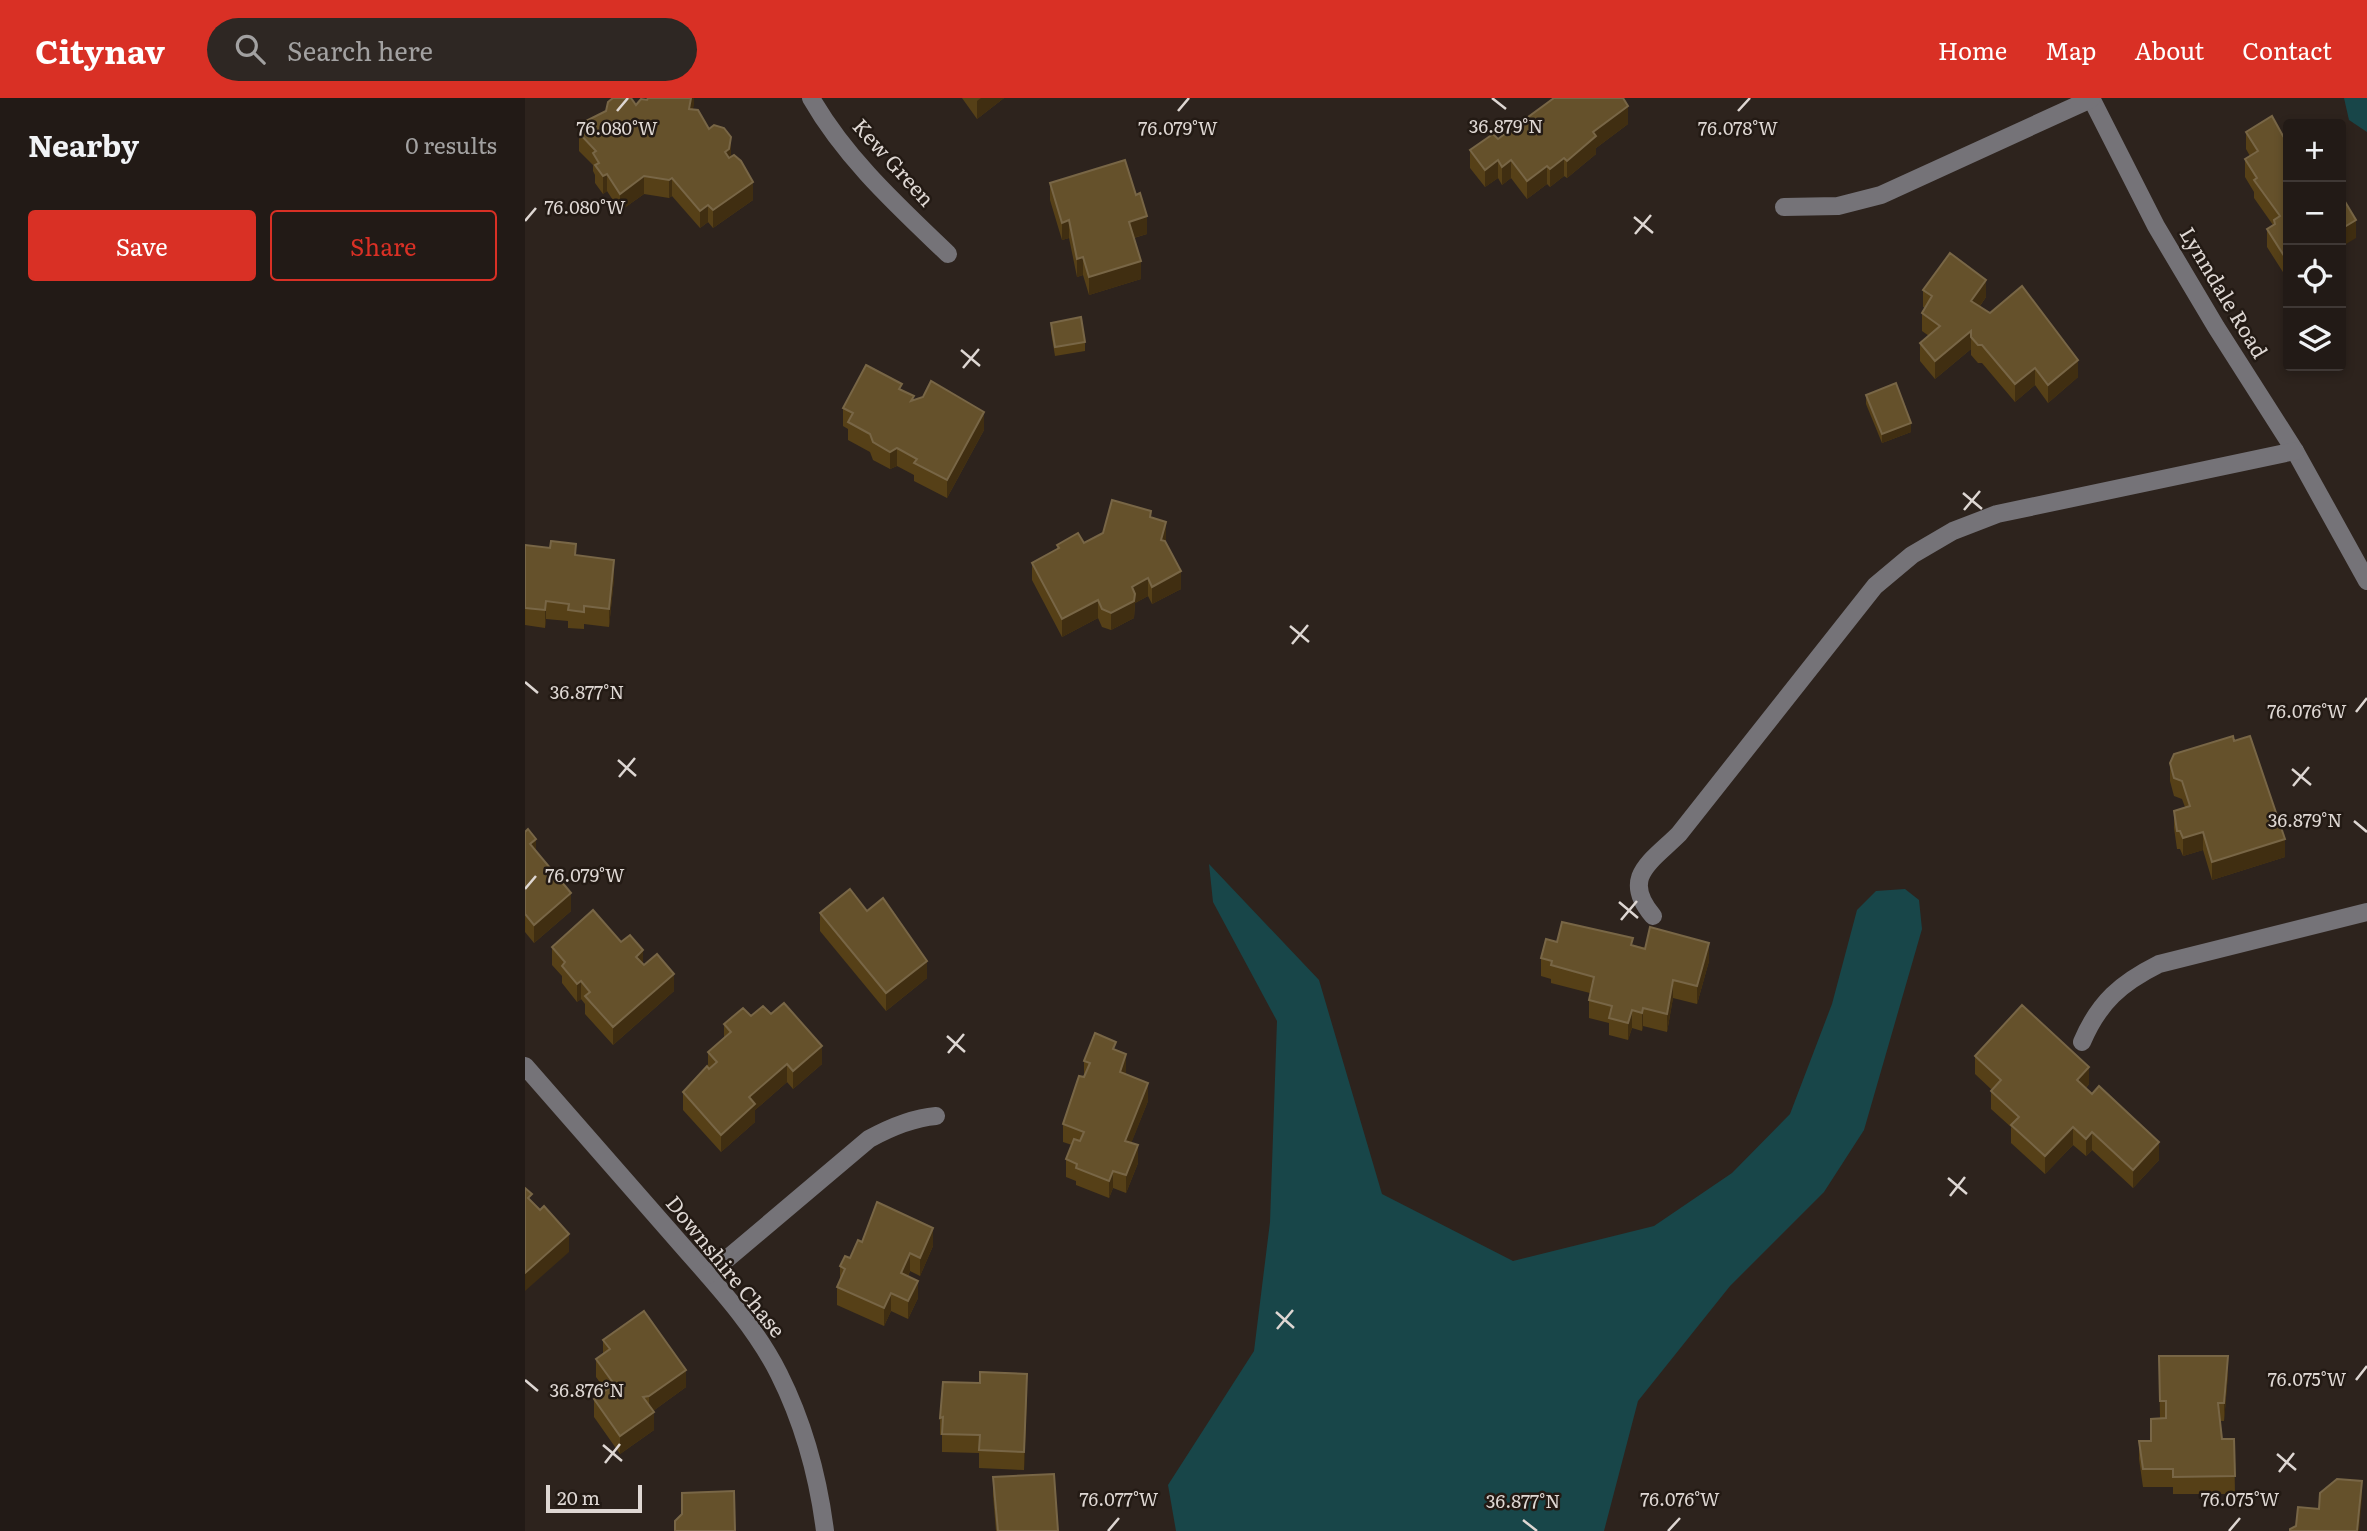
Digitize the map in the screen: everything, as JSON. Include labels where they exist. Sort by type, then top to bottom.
[{"type":"street","name":"Kew Green","points":[[811,98],[822,117],[862,169],[949,254]]},
{"type":"street","points":[[1784,207],[1837,206],[1881,195],[2091,98]]},
{"type":"street","name":"Lynndale Road","points":[[2091,98],[2156,226],[2295,451],[2367,581]]},
{"type":"street","points":[[1653,916],[1641,901],[1638,885],[1643,870],[1679,834],[1875,586],[1912,555],[1953,531],[1997,514],[2295,451]]},
{"type":"street","points":[[2082,1042],[2090,1024],[2108,999],[2131,978],[2159,964],[2367,912]]},
{"type":"street","name":"Downshire Chase","points":[[525,1066],[708,1275],[754,1333],[778,1371],[801,1423],[819,1486],[825,1531]]},
{"type":"street","points":[[708,1275],[869,1139],[892,1126],[936,1116]]},
{"type":"water","points":[[2344,98],[2367,98],[2367,132],[2349,120]]},
{"type":"water","points":[[1209,864],[1319,980],[1382,1194],[1513,1261],[1654,1226],[1732,1173],[1790,1114],[1832,1004],[1857,910],[1876,891],[1905,889],[1919,900],[1922,929],[1864,1130],[1824,1192],[1730,1286],[1638,1401],[1604,1531],[1176,1531],[1168,1485],[1254,1351],[1270,1222],[1277,1021],[1213,902]]},
{"type":"building","points":[[613,98],[631,98],[636,105],[641,99],[648,98],[691,98],[689,109],[698,110],[709,129],[714,125],[724,128],[731,137],[729,149],[725,152],[729,158],[734,155],[741,161],[753,182],[713,210],[708,205],[700,211],[672,178],[669,180],[644,176],[620,194],[607,174],[603,176],[595,165],[599,163],[593,153],[596,151],[579,133],[582,123],[606,111],[608,102]]},
{"type":"building","points":[[1554,98],[1623,98],[1628,106],[1593,132],[1596,136],[1567,161],[1564,158],[1550,169],[1547,166],[1527,181],[1511,160],[1502,167],[1498,160],[1485,170],[1470,150],[1493,134],[1498,139]]},
{"type":"building","points":[[2272,116],[2283,136],[2283,254],[2267,229],[2275,224],[2274,220],[2280,216],[2254,180],[2257,178],[2245,159],[2258,151],[2246,132]]},
{"type":"building","points":[[1125,160],[1136,195],[1140,193],[1147,216],[1129,222],[1141,261],[1089,277],[1083,257],[1077,259],[1069,220],[1062,223],[1050,183]]},
{"type":"building","points":[[2346,203],[2356,220],[2346,226]]},
{"type":"building","points":[[1950,253],[1986,280],[1971,301],[1990,313],[2022,286],[2078,360],[2048,385],[2035,368],[2015,384],[1982,345],[1978,345],[1971,337],[1971,331],[1935,361],[1920,343],[1940,326],[1922,313],[1932,296],[1923,290]]},
{"type":"building","points":[[1081,317],[1085,342],[1055,347],[1051,323]]},
{"type":"building","points":[[866,365],[902,384],[899,389],[914,396],[911,401],[923,397],[931,381],[984,412],[947,480],[914,463],[917,459],[897,448],[890,452],[873,442],[870,434],[848,422],[853,413],[843,408]]},
{"type":"building","points":[[1896,383],[1911,423],[1882,434],[1866,395]]},
{"type":"building","points":[[1112,500],[1151,511],[1150,517],[1166,522],[1161,540],[1165,541],[1181,571],[1152,587],[1148,578],[1132,587],[1134,601],[1111,613],[1102,609],[1098,600],[1062,619],[1032,563],[1059,548],[1057,545],[1078,533],[1084,543],[1103,533]]},
{"type":"building","points":[[551,541],[576,544],[575,555],[614,560],[609,609],[584,606],[584,612],[568,610],[569,604],[546,601],[545,610],[525,608],[525,545],[550,548]]},
{"type":"building","points":[[2233,736],[2234,741],[2250,736],[2285,839],[2212,862],[2203,832],[2183,838],[2180,831],[2177,831],[2174,811],[2190,806],[2182,781],[2174,778],[2170,763],[2174,754]]},
{"type":"building","points":[[528,829],[536,839],[530,844],[571,893],[534,925],[525,914],[525,832]]},
{"type":"building","points":[[850,889],[867,911],[883,898],[927,961],[886,993],[820,913]]},
{"type":"building","points":[[593,910],[621,942],[630,935],[643,950],[636,957],[644,965],[657,954],[674,974],[613,1027],[585,996],[590,992],[581,981],[577,984],[562,966],[565,962],[552,947]]},
{"type":"building","points":[[1562,922],[1633,938],[1631,945],[1645,949],[1650,927],[1709,943],[1697,986],[1673,980],[1667,1014],[1643,1008],[1642,1013],[1632,1010],[1628,1023],[1609,1018],[1612,1006],[1589,1000],[1594,977],[1551,965],[1552,961],[1541,958],[1546,939],[1557,942]]},
{"type":"building","points":[[784,1003],[822,1046],[793,1071],[787,1064],[749,1097],[755,1104],[721,1135],[683,1092],[707,1066],[709,1069],[717,1062],[708,1052],[731,1032],[724,1024],[743,1008],[751,1016],[763,1006],[771,1014]]},
{"type":"building","points":[[2022,1005],[2089,1067],[2077,1080],[2092,1094],[2099,1086],[2159,1142],[2133,1170],[2092,1132],[2086,1139],[2073,1127],[2045,1156],[2011,1125],[2019,1117],[1991,1091],[2001,1080],[1975,1056]]},
{"type":"building","points":[[1095,1033],[1116,1042],[1113,1049],[1126,1054],[1120,1072],[1148,1083],[1125,1141],[1138,1145],[1126,1175],[1113,1171],[1109,1181],[1076,1168],[1077,1164],[1066,1159],[1074,1139],[1080,1141],[1084,1132],[1063,1124],[1079,1076],[1084,1077],[1090,1063],[1084,1061]]},
{"type":"building","points":[[525,1188],[532,1194],[528,1198],[540,1210],[544,1206],[569,1234],[525,1273]]},
{"type":"building","points":[[877,1202],[933,1228],[920,1258],[910,1253],[901,1273],[918,1281],[908,1301],[891,1293],[884,1308],[837,1287],[845,1269],[840,1266],[845,1256],[850,1258],[858,1240],[862,1242]]},
{"type":"building","points":[[644,1311],[686,1370],[649,1396],[643,1397],[654,1412],[620,1436],[594,1399],[614,1384],[596,1359],[610,1349],[603,1340]]},
{"type":"building","points":[[2159,1356],[2228,1356],[2224,1403],[2218,1403],[2222,1439],[2234,1439],[2235,1476],[2173,1477],[2173,1469],[2143,1469],[2139,1441],[2151,1441],[2151,1419],[2166,1418],[2166,1401],[2160,1401]]},
{"type":"building","points":[[980,1372],[1027,1374],[1024,1452],[979,1450],[980,1435],[942,1434],[943,1417],[940,1418],[943,1382],[980,1383]]},
{"type":"building","points":[[1054,1474],[1058,1531],[998,1531],[993,1477]]},
{"type":"building","points":[[2337,1479],[2362,1481],[2357,1531],[2290,1531],[2296,1526],[2298,1507],[2319,1509],[2320,1493]]},
{"type":"building","points":[[734,1491],[735,1531],[675,1531],[675,1521],[682,1514],[682,1493]]}]
